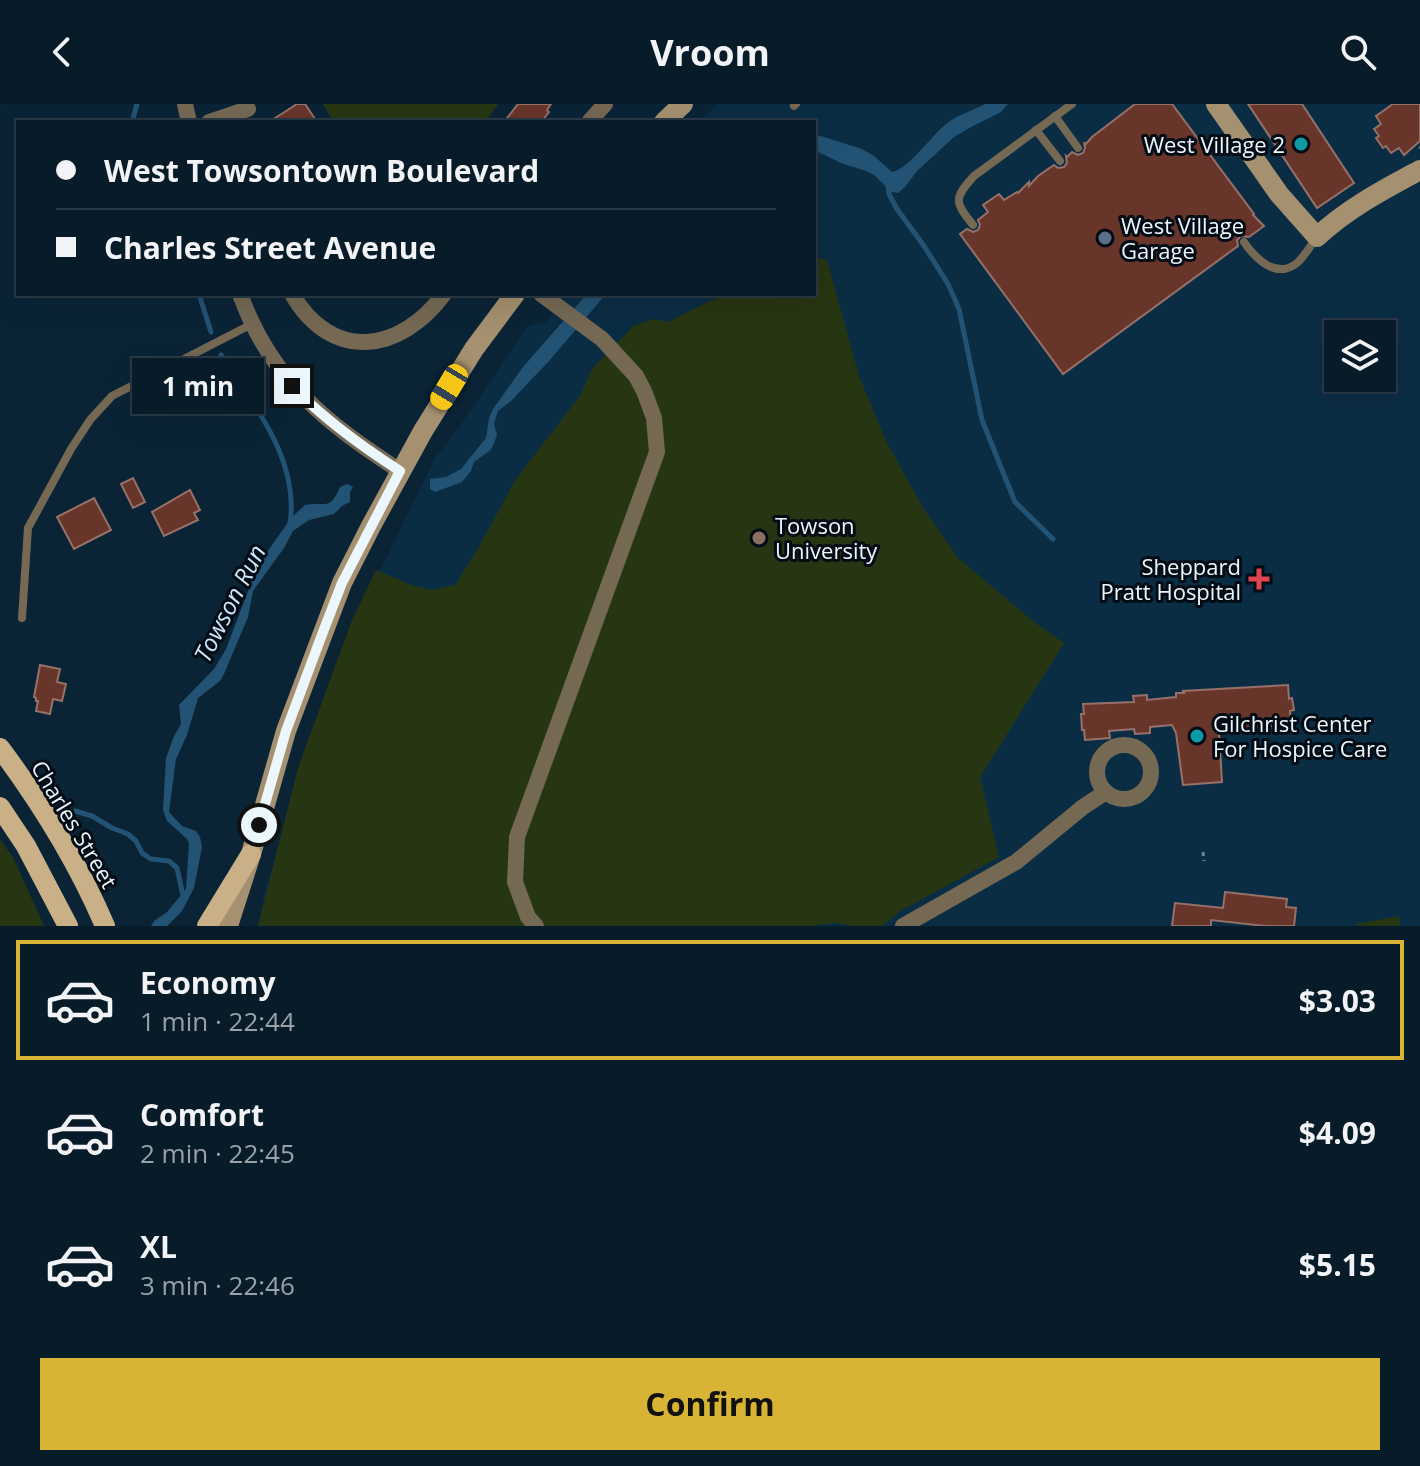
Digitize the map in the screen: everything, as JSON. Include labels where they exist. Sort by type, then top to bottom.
[{"type":"main road","points":[[666,120],[683,104]]},
{"type":"main road","points":[[1216,104],[1279,194],[1317,237],[1358,204],[1420,170]]},
{"type":"main road","points":[[228,926],[286,731],[342,583],[400,471],[449,387],[514,296]]},
{"type":"main road","name":"Charles Street","points":[[0,748],[68,852],[105,926]]},
{"type":"main road","points":[[0,807],[26,846],[68,926]]},
{"type":"main road","points":[[207,926],[251,854]]},
{"type":"street","points":[[591,120],[605,104]]},
{"type":"street","points":[[217,120],[249,112]]},
{"type":"street","points":[[241,296],[252,324],[292,386],[310,405],[366,450],[400,471]]},
{"type":"street","points":[[293,296],[302,311],[316,324],[348,341],[368,343],[389,338],[413,325],[442,296]]},
{"type":"street","points":[[536,926],[528,917],[515,882],[517,837],[657,452],[654,418],[636,376],[602,339],[544,296]]},
{"type":"street","points":[[903,926],[1016,862],[1106,792]]},
{"type":"lane","points":[[973,225],[959,208],[959,196],[965,186],[974,176],[1072,104]]},
{"type":"lane","points":[[1055,116],[1078,148]]},
{"type":"lane","points":[[1036,130],[1060,161]]},
{"type":"lane","points":[[1244,242],[1254,257],[1266,266],[1282,269],[1296,264],[1317,237]]},
{"type":"lane","points":[[22,618],[28,528],[90,420],[112,396],[252,324]]},
{"type":"path","points":[[1203,852],[1204,861]]},
{"type":"shaded area","name":"Towson University","points":[[717,104],[1420,104],[1420,926],[258,926],[266,886],[322,722],[356,626],[381,569],[435,458],[525,329],[546,322],[566,296],[816,296],[816,120],[701,120]]},
{"type":"shaded area","points":[[985,104],[1008,104],[1001,112],[954,137],[898,193],[892,192],[874,175],[816,151],[816,135],[862,149],[892,172],[906,165],[958,116]]},
{"type":"shaded area","points":[[585,296],[604,296],[549,361],[498,411],[494,424],[497,435],[492,448],[474,462],[462,482],[435,492],[430,489],[430,479],[446,477],[461,469],[486,438],[493,409],[523,367]]},
{"type":"shaded area","name":"Towson Run","points":[[347,484],[353,487],[350,502],[334,514],[309,520],[293,531],[253,591],[248,617],[224,674],[220,681],[198,698],[176,759],[169,812],[182,826],[196,831],[200,837],[202,847],[194,888],[182,911],[167,926],[151,926],[186,889],[189,843],[167,821],[163,810],[166,758],[181,724],[179,705],[214,669],[226,649],[258,565],[291,518],[305,505],[330,503],[340,487]]},
{"type":"green space","points":[[323,104],[498,104],[486,120],[333,120]]},
{"type":"green space","points":[[816,257],[827,260],[859,376],[885,439],[923,508],[958,558],[1064,643],[980,777],[999,857],[902,910],[882,926],[835,923],[808,926],[258,926],[298,768],[352,620],[376,570],[432,590],[455,585],[516,479],[580,396],[592,369],[633,326],[653,319],[668,322],[722,296],[816,296]]},
{"type":"green space","points":[[0,839],[14,859],[44,926],[0,926]]},
{"type":"green space","points":[[1399,916],[1400,926],[1356,926],[1356,924]]},
{"type":"building","points":[[297,104],[305,104],[316,120],[272,120]]},
{"type":"building","points":[[518,104],[551,104],[543,120],[506,120]]},
{"type":"building","name":"West Village Garage","points":[[1135,104],[1172,104],[1264,226],[1249,237],[1241,236],[1237,240],[1238,246],[1063,374],[960,234],[967,229],[973,232],[978,230],[978,220],[988,212],[983,205],[999,194],[1004,200],[1018,193],[1054,165],[1064,167],[1066,156],[1072,152],[1078,155],[1083,153],[1084,142],[1085,145]]},
{"type":"building","name":"West Village 2","points":[[1248,104],[1302,104],[1354,183],[1317,208]]},
{"type":"building","points":[[1393,104],[1420,104],[1420,141],[1404,155],[1399,148],[1391,153],[1386,146],[1383,148],[1374,129],[1381,124],[1376,116]]},
{"type":"building","points":[[133,478],[145,502],[133,508],[121,484]]},
{"type":"building","points":[[190,490],[200,510],[194,513],[198,520],[164,536],[152,512]]},
{"type":"building","points":[[94,498],[111,530],[74,549],[57,517]]},
{"type":"building","points":[[40,665],[60,669],[57,682],[66,684],[62,701],[53,699],[50,714],[36,711],[38,701],[34,697]]},
{"type":"building","name":"Gilchrist Center For Hospice Care","points":[[1288,685],[1294,710],[1290,711],[1291,724],[1219,732],[1222,782],[1183,785],[1176,733],[1172,725],[1150,727],[1150,733],[1135,734],[1134,729],[1109,731],[1110,738],[1085,740],[1082,730],[1083,704],[1134,702],[1133,696],[1147,695],[1147,700],[1176,697],[1176,693],[1183,691]]},
{"type":"building","points":[[1225,892],[1287,899],[1286,907],[1296,908],[1294,926],[1211,920],[1211,926],[1172,926],[1175,903],[1223,908]]},
{"type":"waterway","points":[[133,120],[137,104]]},
{"type":"waterway","points":[[888,185],[897,209],[948,284],[959,309],[982,420],[1015,502],[1053,539]]},
{"type":"waterway","points":[[200,296],[211,332]]},
{"type":"waterway","points":[[221,355],[260,414],[278,448],[289,485],[290,524]]},
{"type":"waterway","points":[[75,811],[128,834],[142,853],[151,859],[169,861],[177,868],[184,900]]},
{"type":"place","name":"West Village 2","points":[[1301,144]]},
{"type":"place","name":"West Village Garage","points":[[1105,238]]},
{"type":"place","name":"Towson University","points":[[759,538]]},
{"type":"place","name":"Sheppard Pratt Hospital","points":[[1259,579]]},
{"type":"place","name":"Gilchrist Center For Hospice Care","points":[[1197,736]]},
{"type":"route","points":[[259,825],[286,731],[342,583],[400,471],[332,424],[292,386]]}]
